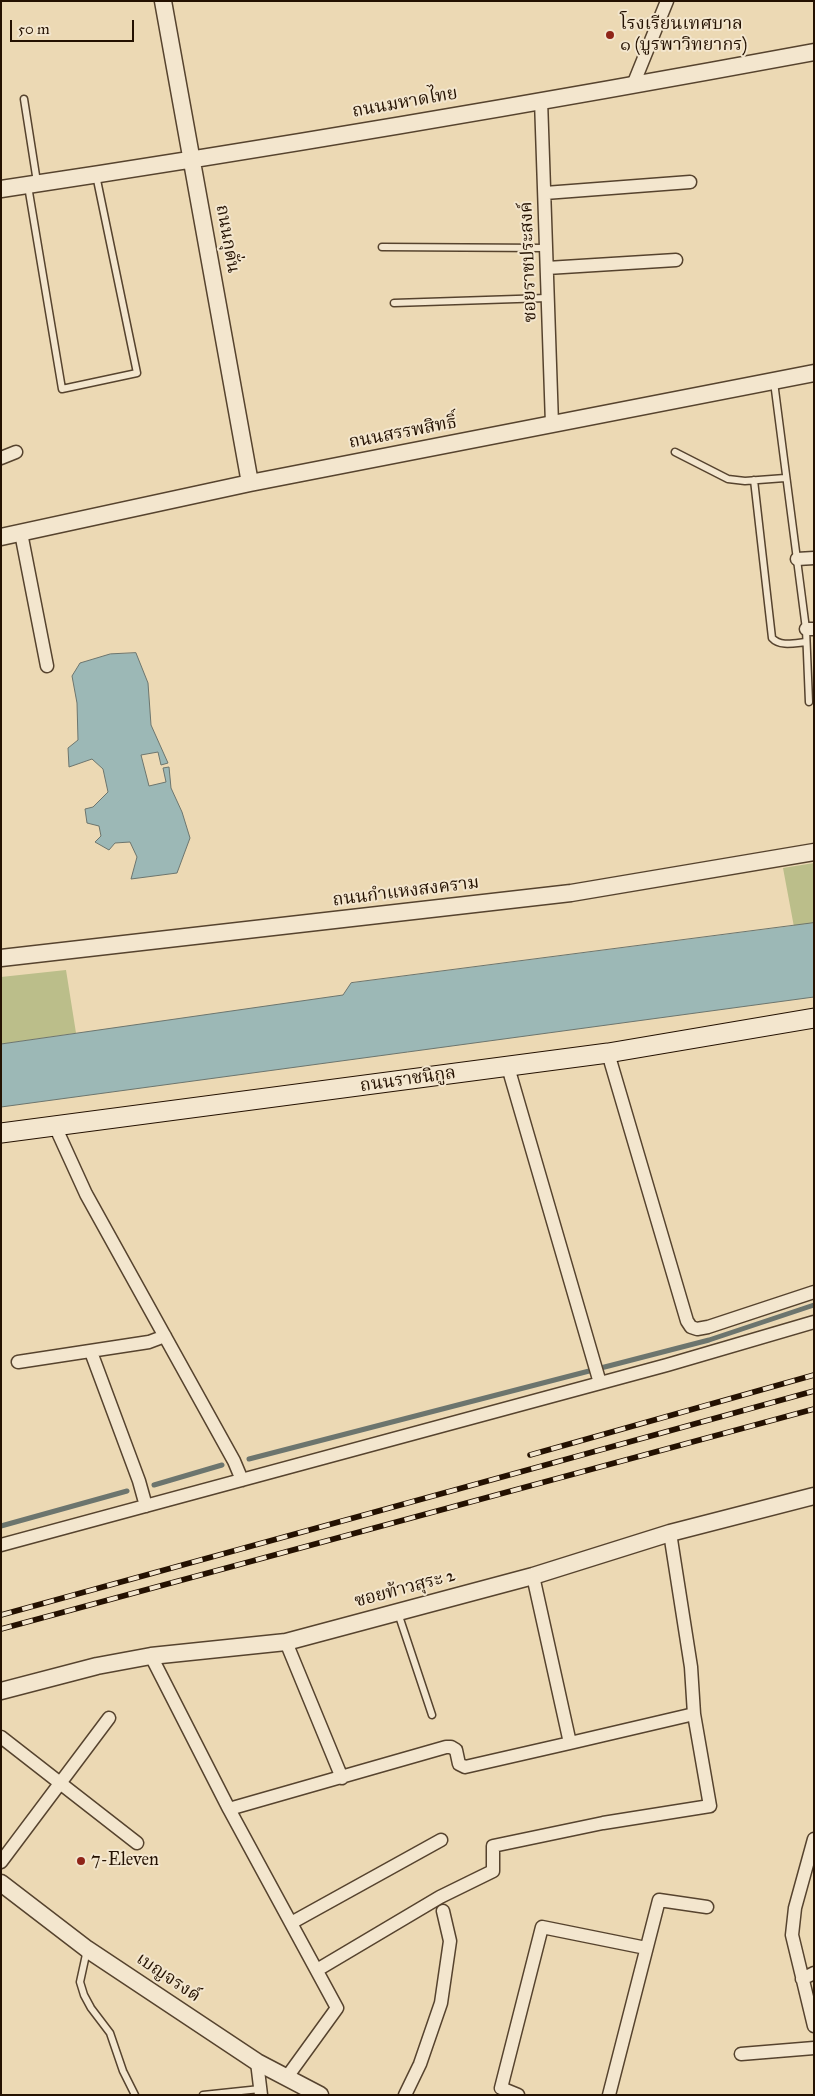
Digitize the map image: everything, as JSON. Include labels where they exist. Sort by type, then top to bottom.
[{"type":"main road","name":"ถนนราชนิกูล","points":[[1,1133],[608,1053],[814,1018]]},
{"type":"street","name":"ถนนกุดั่น","points":[[163,1],[250,483]]},
{"type":"street","points":[[633,85],[667,1]]},
{"type":"street","name":"ถนนมหาดไทย","points":[[1,189],[193,160],[814,52]]},
{"type":"street","name":"ซอยราชประสงค์","points":[[541,100],[552,424]]},
{"type":"street","points":[[544,193],[690,182]]},
{"type":"street","points":[[547,268],[676,260]]},
{"type":"street","name":"ถนนสรรพสิทธิ์","points":[[1,537],[250,483],[814,373]]},
{"type":"street","points":[[1,458],[16,452]]},
{"type":"street","points":[[21,533],[47,666]]},
{"type":"street","points":[[797,559],[814,558]]},
{"type":"street","name":"ถนนกำแหงสงคราม","points":[[1,958],[572,893],[814,852]]},
{"type":"street","points":[[608,1053],[687,1321],[691,1327],[697,1329],[708,1326],[814,1292]]},
{"type":"street","points":[[508,1067],[599,1381]]},
{"type":"street","points":[[55,1126],[86,1194],[234,1461],[242,1480]]},
{"type":"street","points":[[1,1545],[814,1322]]},
{"type":"street","points":[[18,1362],[149,1342],[165,1336]]},
{"type":"street","points":[[90,1352],[139,1481],[146,1506]]},
{"type":"street","name":"ซอยท้าวสุระ 2","points":[[1,1691],[97,1666],[151,1656],[286,1642],[533,1576],[670,1533],[814,1496]]},
{"type":"street","points":[[317,1970],[440,1897],[493,1871],[493,1846],[603,1823],[710,1806],[694,1714],[691,1667],[670,1533]]},
{"type":"street","points":[[533,1576],[570,1743]]},
{"type":"street","points":[[286,1642],[342,1778]]},
{"type":"street","points":[[151,1656],[229,1809],[337,2008],[287,2077]]},
{"type":"street","points":[[229,1809],[446,1747],[456,1750],[459,1764],[465,1767],[694,1714]]},
{"type":"street","points":[[1,1862],[109,1718]]},
{"type":"street","points":[[1,1737],[138,1844]]},
{"type":"street","points":[[814,1838],[795,1908],[792,1935],[808,1976],[814,2026]]},
{"type":"street","points":[[291,1923],[441,1840]]},
{"type":"street","name":"เบญจรงด์","points":[[1,1883],[87,1949],[258,2062],[320,2095]]},
{"type":"street","points":[[609,2095],[659,1900],[707,1907]]},
{"type":"street","points":[[405,2095],[420,2064],[441,2003],[450,1942],[443,1911]]},
{"type":"street","points":[[518,2095],[501,2088],[542,1927],[646,1948]]},
{"type":"street","points":[[741,2054],[814,2048]]},
{"type":"street","points":[[258,2062],[260,2092]]},
{"type":"lane","points":[[24,98],[32,184],[62,390],[137,373],[96,174]]},
{"type":"lane","points":[[382,247],[546,248]]},
{"type":"lane","points":[[394,303],[548,298]]},
{"type":"lane","points":[[774,381],[785,478],[808,633],[809,702]]},
{"type":"lane","points":[[675,452],[728,479],[736,481],[785,478]]},
{"type":"lane","points":[[754,480],[772,638],[776,642],[782,643],[808,633]]},
{"type":"lane","points":[[397,1612],[432,1715]]},
{"type":"lane","points":[[87,1949],[80,1982],[84,1995],[91,2008],[110,2033],[123,2071],[135,2095]]},
{"type":"lane","points":[[203,2095],[260,2092]]},
{"type":"green space","points":[[814,863],[814,923],[794,927],[783,868]]},
{"type":"green space","points":[[66,970],[76,1033],[1,1044],[1,977]]},
{"type":"water","points":[[136,653],[148,683],[151,725],[168,763],[161,765],[158,752],[141,755],[149,786],[166,782],[163,768],[169,767],[171,788],[182,812],[190,838],[177,873],[131,879],[137,857],[130,842],[115,843],[109,850],[95,842],[101,836],[99,826],[87,823],[85,809],[93,807],[108,792],[103,769],[92,759],[69,767],[68,748],[78,740],[77,703],[72,676],[80,663],[110,654]]},
{"type":"water","points":[[814,923],[814,997],[1,1107],[1,1044],[343,995],[351,983]]},
{"type":"waterway","points":[[249,1459],[709,1340],[814,1305]]},
{"type":"waterway","points":[[154,1485],[222,1465]]},
{"type":"waterway","points":[[1,1526],[127,1491]]},
{"type":"railway","points":[[530,1455],[814,1375]]},
{"type":"railway","points":[[1,1615],[814,1391]]},
{"type":"railway","points":[[1,1629],[814,1409]]},
{"type":"place","name":"โรงเรียนเทศบาล ๑ (บูรพาวิทยากร)","points":[[610,35]]},
{"type":"place","name":"7-Eleven","points":[[81,1861]]}]
